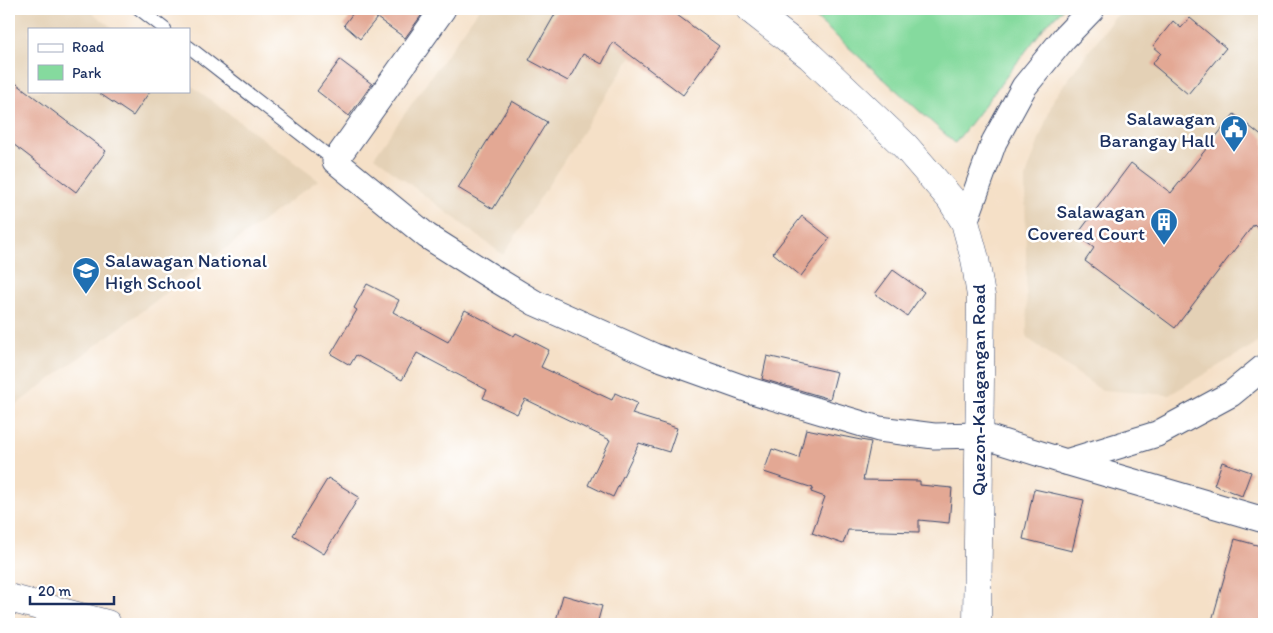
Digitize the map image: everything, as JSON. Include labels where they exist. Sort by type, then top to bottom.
[{"type":"main road","name":"Quezon-Kalagangan Road","points":[[750,9],[810,56],[905,146],[950,198],[964,222],[975,259],[981,296],[977,624]]},
{"type":"main road","points":[[9,598],[107,624]]},
{"type":"street","points":[[443,9],[335,161],[427,236],[495,279],[535,303],[654,356],[749,390],[879,429],[934,436],[980,435],[1264,520]]},
{"type":"street","points":[[964,222],[994,142],[1024,87],[1064,38],[1092,9]]},
{"type":"street","points":[[1066,462],[1157,434],[1231,394],[1264,367]]},
{"type":"lane","points":[[139,9],[164,28]]},
{"type":"lane","points":[[190,48],[335,161]]},
{"type":"shaded area","name":"Salawagan National High School","points":[[9,9],[87,9],[113,28],[28,28],[28,92],[190,92],[190,85],[318,180],[9,410]]},
{"type":"shaded area","points":[[479,9],[662,9],[503,255],[374,157]]},
{"type":"shaded area","points":[[1125,9],[1264,9],[1264,336],[1257,343],[1169,395],[1101,390],[1027,338],[1025,179],[1054,98],[1113,19]]},
{"type":"green space","points":[[806,9],[1063,9],[1046,25],[955,143]]},
{"type":"building","points":[[356,9],[426,9],[405,38],[377,18],[360,39],[344,25]]},
{"type":"building","points":[[558,9],[669,9],[719,46],[683,95],[613,42],[602,64],[583,54],[568,81],[529,60]]},
{"type":"building","points":[[1190,18],[1226,48],[1188,94],[1152,64],[1161,53],[1153,46],[1173,21],[1181,28]]},
{"type":"building","points":[[340,60],[372,84],[349,116],[317,91]]},
{"type":"building","points":[[9,78],[106,151],[76,192],[9,141]]},
{"type":"building","points":[[97,92],[149,92],[133,116]]},
{"type":"building","points":[[512,101],[547,122],[493,209],[458,188]]},
{"type":"building","name":"Salawagan Covered Court","points":[[1234,114],[1264,138],[1264,233],[1254,224],[1175,328],[1085,261],[1094,248],[1077,235],[1131,163],[1171,193]]},
{"type":"building","points":[[802,216],[830,238],[801,276],[773,253]]},
{"type":"building","points":[[893,270],[924,292],[907,316],[875,294]]},
{"type":"building","points":[[367,284],[399,300],[393,312],[448,342],[465,310],[514,336],[516,333],[549,350],[541,367],[612,400],[615,393],[637,403],[632,414],[677,428],[669,452],[639,443],[613,497],[588,485],[610,440],[525,399],[517,414],[483,398],[487,390],[417,353],[402,380],[356,355],[350,365],[331,354],[357,310],[354,308]]},
{"type":"building","points":[[767,356],[837,372],[830,399],[762,379]]},
{"type":"building","points":[[806,429],[871,442],[863,480],[920,481],[920,485],[952,488],[949,523],[919,520],[919,532],[848,530],[843,544],[812,533],[825,497],[811,492],[813,488],[764,472],[772,449],[799,458]]},
{"type":"building","points":[[1222,462],[1251,472],[1242,496],[1214,485]]},
{"type":"building","points":[[328,478],[359,497],[324,554],[293,535]]},
{"type":"building","points":[[1034,489],[1084,500],[1072,551],[1023,539]]},
{"type":"building","points":[[1235,539],[1264,547],[1264,624],[1211,624]]},
{"type":"building","points":[[563,595],[602,606],[597,624],[555,624]]},
{"type":"place","name":"Salawagan Barangay Hall","points":[[1234,153]]},
{"type":"place","name":"Salawagan Covered Court","points":[[1164,246]]},
{"type":"place","name":"Salawagan National High School","points":[[86,295]]}]
